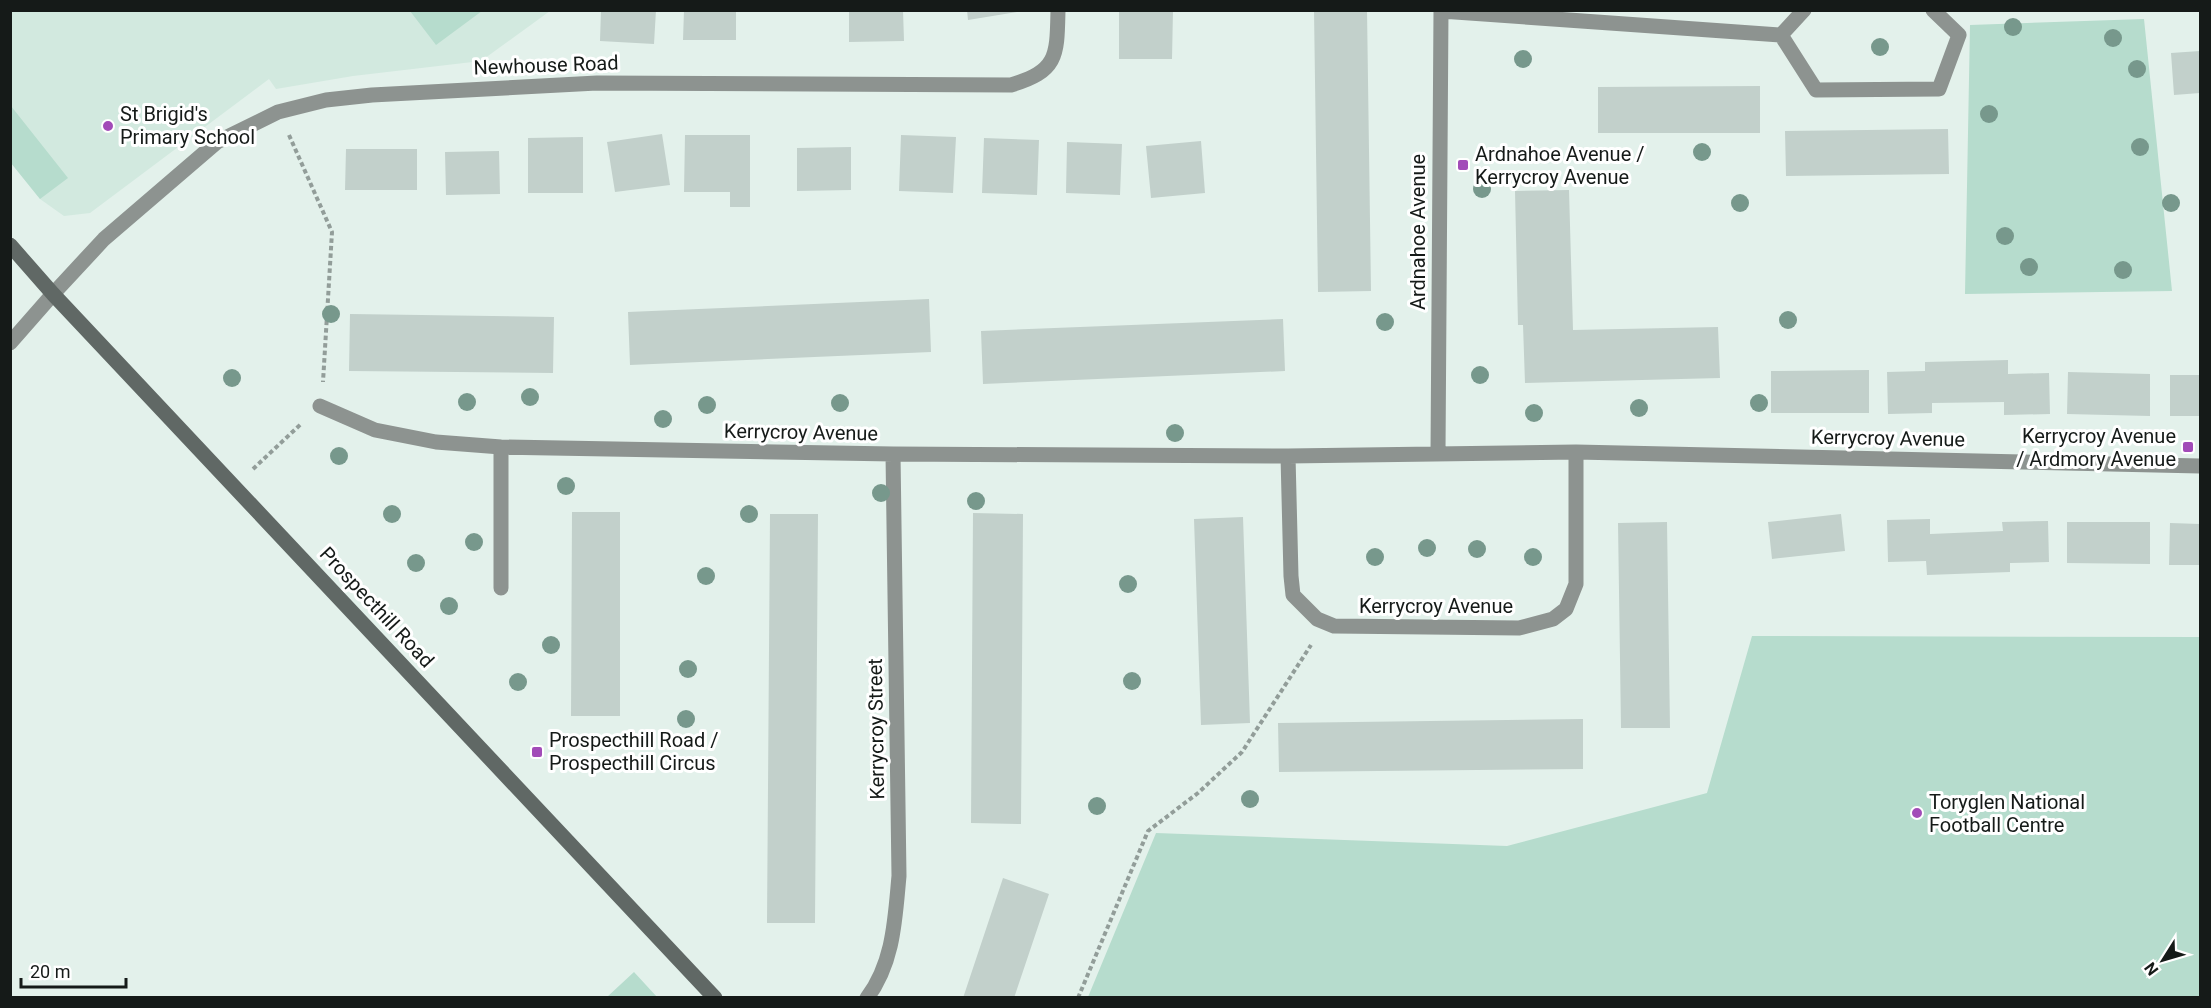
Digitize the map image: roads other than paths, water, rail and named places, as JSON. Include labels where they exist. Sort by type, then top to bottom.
[{"type":"main road","name":"Prospecthill Road","points":[[10,245],[53,294],[715,998]]},
{"type":"street","name":"Newhouse Road","points":[[10,344],[104,239],[217,142],[278,112],[326,100],[372,95],[597,83],[1011,85],[1032,78],[1049,64],[1058,48],[1058,10]]},
{"type":"street","points":[[1781,34],[1804,10]]},
{"type":"street","points":[[1781,34],[1816,90],[1939,89],[1959,35],[1933,10]]},
{"type":"street","points":[[1441,11],[1781,34]]},
{"type":"street","name":"Ardnahoe Avenue","points":[[1438,453],[1441,11]]},
{"type":"street","name":"Kerrycroy Avenue","points":[[320,406],[375,430],[436,442],[501,447],[893,454],[1288,456],[1576,452],[2200,466]]},
{"type":"street","points":[[501,447],[501,588]]},
{"type":"street","name":"Kerrycroy Avenue","points":[[1288,456],[1293,595],[1317,619],[1334,626],[1519,628],[1553,619],[1566,609],[1576,584],[1576,452]]},
{"type":"street","name":"Kerrycroy Street","points":[[867,998],[878,983],[893,939],[900,876],[893,454]]},
{"type":"place","name":"St Brigid's Primary School","points":[[108,126]]},
{"type":"place","name":"Ardnahoe Avenue / Kerrycroy Avenue","points":[[1463,165]]},
{"type":"place","name":"Kerrycroy Avenue / Ardmory Avenue","points":[[2188,447]]},
{"type":"place","name":"Prospecthill Road / Prospecthill Circus","points":[[537,752]]},
{"type":"place","name":"Toryglen National Football Centre","points":[[1917,813]]}]
